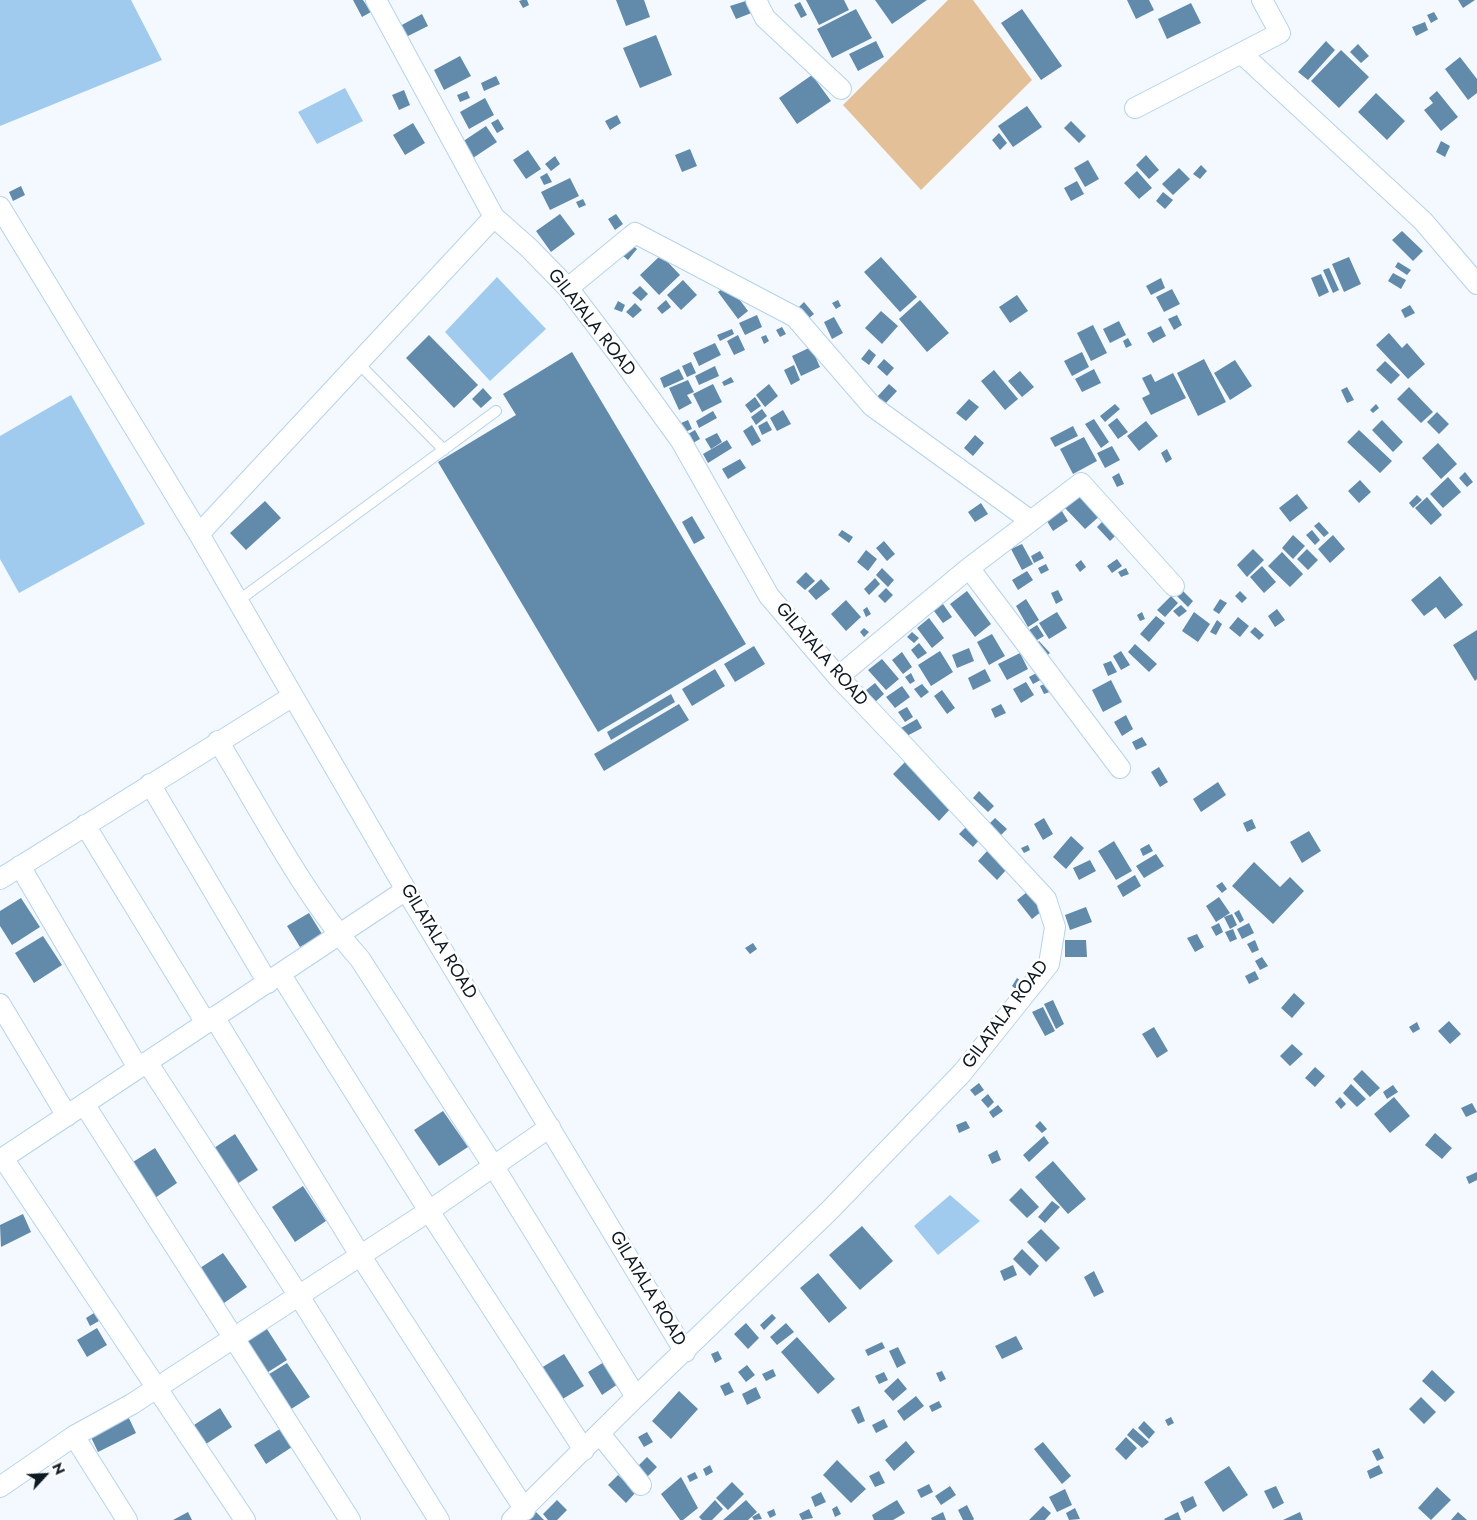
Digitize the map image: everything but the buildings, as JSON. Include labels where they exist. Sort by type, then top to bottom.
[{"type":"street","name":"GILATALA ROAD","points":[[0,207],[199,534],[406,890],[685,1352],[830,1210],[962,1073],[1049,964],[1055,927],[1046,899],[838,677],[769,596],[681,441],[568,288],[529,248],[494,217],[376,0]]},
{"type":"street","points":[[756,0],[765,18],[841,89]]},
{"type":"street","points":[[1135,108],[1280,33],[1262,0]]},
{"type":"street","points":[[1241,53],[1423,221],[1477,284]]},
{"type":"street","points":[[199,534],[494,217]]},
{"type":"street","points":[[568,288],[635,233],[795,317],[872,406],[1031,521]]},
{"type":"street","points":[[838,677],[969,568],[1081,483],[1174,586]]},
{"type":"street","points":[[969,568],[1120,768]]},
{"type":"street","points":[[0,879],[292,696]]},
{"type":"street","points":[[218,741],[338,935],[360,959],[494,1167],[636,1397]]},
{"type":"street","points":[[150,784],[274,979],[429,1211],[584,1450]]},
{"type":"street","points":[[85,825],[360,1255],[518,1515],[636,1397],[685,1352]]},
{"type":"street","points":[[20,866],[143,1065],[299,1296],[439,1520]]},
{"type":"street","points":[[245,1520],[2,1159],[406,890]]},
{"type":"street","points":[[0,1004],[66,1116]]},
{"type":"street","points":[[84,1104],[235,1337],[350,1520]]},
{"type":"street","points":[[0,1488],[74,1436],[156,1388],[429,1211],[550,1127]]},
{"type":"street","points":[[600,1434],[641,1485]]},
{"type":"street","points":[[74,1436],[127,1520]]},
{"type":"lane","points":[[358,363],[444,450]]},
{"type":"lane","points":[[238,601],[496,411]]},
{"type":"shaded area","points":[[948,0],[973,0],[1032,80],[921,190],[843,105]]},
{"type":"water","points":[[0,0],[131,0],[162,60],[0,126]]},
{"type":"water","points":[[345,88],[363,121],[317,144],[298,112]]},
{"type":"water","points":[[497,277],[546,329],[490,381],[445,332]]},
{"type":"water","points":[[71,395],[145,524],[19,593],[0,559],[0,436]]},
{"type":"water","points":[[950,1195],[980,1221],[938,1255],[914,1226]]}]
